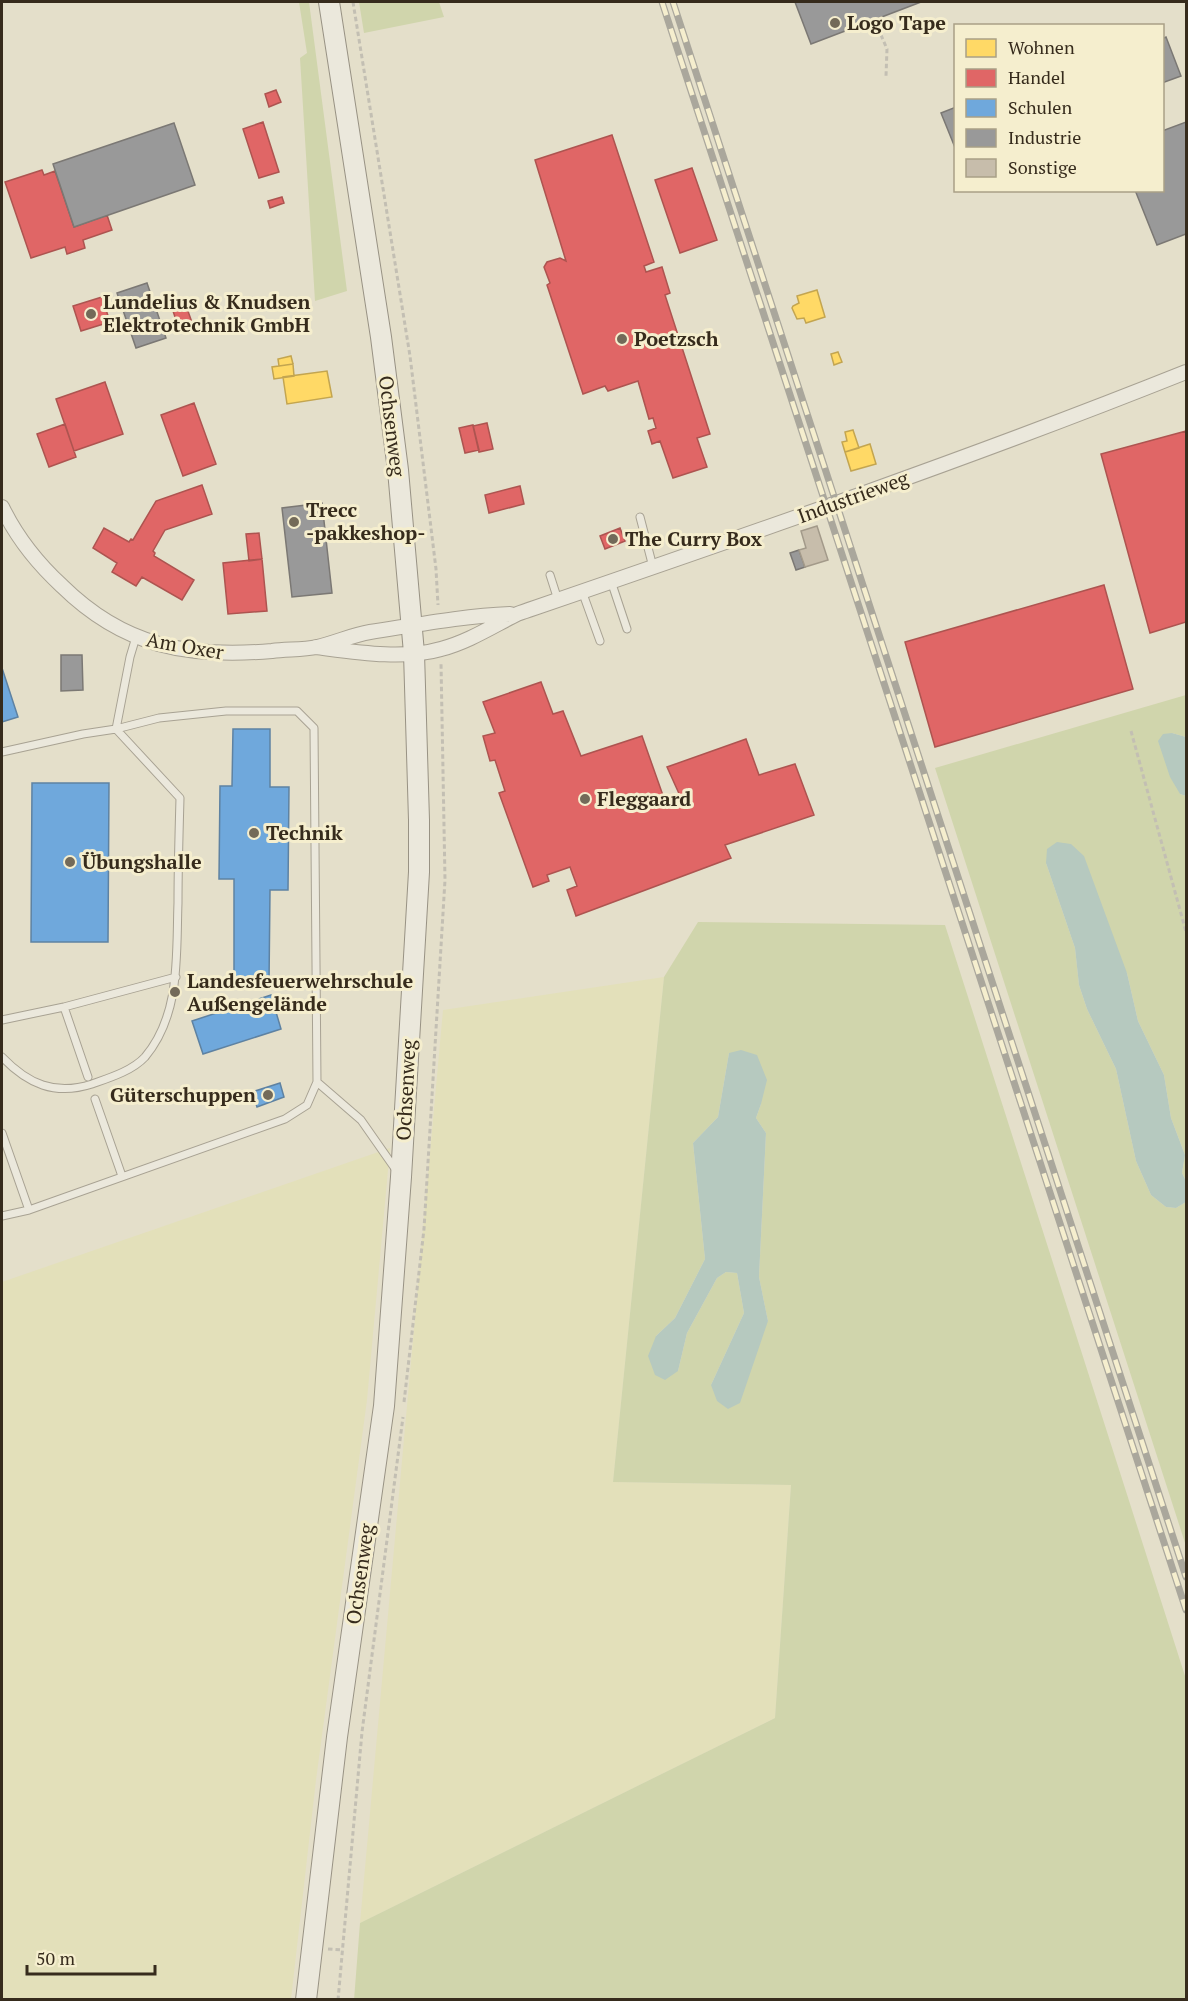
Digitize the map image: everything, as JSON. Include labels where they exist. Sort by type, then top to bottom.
[{"type":"main road","name":"Ochsenweg","points":[[306,2000],[337,1737],[384,1406],[401,1177],[419,872],[414,652],[398,470],[381,337],[329,2]]},
{"type":"street","name":"Industrieweg","points":[[414,652],[441,650],[517,614],[1044,428],[1186,372]]},
{"type":"street","name":"Am Oxer","points":[[2,507],[11,526],[30,553],[53,579],[81,606],[136,637],[196,652],[234,654],[316,647],[368,633],[412,627]]},
{"type":"street","name":"Industrieweg","points":[[412,627],[479,616],[517,614]]},
{"type":"street","name":"Am Oxer","points":[[316,647],[367,653],[414,652]]},
{"type":"lane","points":[[640,517],[653,567]]},
{"type":"lane","points":[[550,575],[558,600]]},
{"type":"lane","points":[[611,581],[627,630]]},
{"type":"lane","points":[[582,591],[600,641]]},
{"type":"lane","points":[[116,729],[136,637]]},
{"type":"lane","points":[[2,752],[159,718],[226,711],[297,711],[314,728],[317,1082],[307,1105],[285,1119],[29,1210],[2,1216]]},
{"type":"lane","points":[[2,1057],[11,1067],[32,1082],[56,1089],[81,1088],[108,1079],[143,1059],[160,1036],[169,1012],[176,977],[180,798],[116,729]]},
{"type":"lane","points":[[2,1020],[64,1007],[176,977]]},
{"type":"lane","points":[[64,1007],[88,1077]]},
{"type":"lane","points":[[317,1082],[361,1120],[401,1177]]},
{"type":"lane","points":[[95,1099],[122,1176]]},
{"type":"lane","points":[[2,1133],[29,1210]]},
{"type":"path","points":[[353,2],[410,356],[436,568],[438,602]]},
{"type":"path","points":[[881,35],[887,49],[885,76]]},
{"type":"path","points":[[1131,731],[1186,932]]},
{"type":"shaded area","points":[[1172,733],[1186,737],[1186,796],[1180,794],[1170,777],[1158,741],[1163,734]]},
{"type":"shaded area","points":[[1057,842],[1071,844],[1084,856],[1127,973],[1138,1021],[1164,1075],[1171,1118],[1185,1155],[1182,1173],[1186,1181],[1186,1202],[1176,1208],[1166,1207],[1151,1195],[1136,1161],[1116,1069],[1087,1009],[1079,985],[1075,948],[1046,863],[1047,849]]},
{"type":"shaded area","points":[[664,977],[613,1482],[791,1485],[775,1718],[360,1923],[443,1010]]},
{"type":"shaded area","points":[[741,1050],[757,1055],[767,1080],[756,1118],[766,1133],[759,1277],[768,1321],[740,1403],[728,1409],[717,1401],[711,1385],[744,1313],[737,1273],[726,1272],[717,1278],[687,1333],[678,1371],[665,1380],[655,1375],[648,1356],[656,1336],[675,1318],[705,1259],[693,1143],[718,1117],[729,1053]]},
{"type":"shaded area","points":[[390,1148],[367,1400],[316,1780],[291,1999],[2,1999],[2,1282]]},
{"type":"green space","points":[[299,2],[309,2],[347,291],[315,301],[300,58],[307,53]]},
{"type":"green space","points":[[359,2],[439,2],[444,17],[364,33]]},
{"type":"green space","points":[[1186,695],[1186,737],[1172,733],[1180,794],[1186,796],[1186,1181],[1182,1173],[1185,1155],[1171,1118],[1164,1075],[1138,1021],[1127,973],[1046,863],[1075,948],[1079,985],[1087,1009],[1116,1069],[1136,1161],[1151,1195],[1166,1207],[1176,1208],[1186,1202],[1186,1546],[935,768]]},
{"type":"green space","points":[[698,922],[945,925],[1186,1679],[1186,1999],[354,2000],[360,1923],[775,1718],[791,1485],[613,1482],[664,977]],"holes":[[[729,1053],[761,1104],[756,1118],[766,1133],[759,1277],[768,1321],[711,1385],[744,1313],[737,1273],[726,1272],[717,1278],[687,1333],[678,1371],[656,1336],[675,1318],[705,1259],[693,1143],[718,1117]]]},
{"type":"building: Wohnen","points":[[817,290],[825,317],[806,323],[804,318],[797,319],[792,308],[799,303],[797,296]]},
{"type":"building: Wohnen","points":[[838,352],[842,362],[834,365],[831,354]]},
{"type":"building: Wohnen","points":[[291,356],[293,364],[279,366],[278,359]]},
{"type":"building: Wohnen","points":[[293,364],[294,376],[274,379],[272,367]]},
{"type":"building: Wohnen","points":[[327,371],[332,397],[287,404],[283,377]]},
{"type":"building: Wohnen","points":[[853,430],[859,448],[845,452],[842,442],[847,441],[845,432]]},
{"type":"building: Wohnen","points":[[870,444],[876,464],[851,471],[845,452]]},
{"type":"building: Handel","points":[[276,90],[281,102],[269,107],[265,94]]},
{"type":"building: Handel","points":[[263,122],[279,172],[259,178],[243,129]]},
{"type":"building: Handel","name":"Poetzsch","points":[[612,135],[654,262],[644,266],[646,272],[662,267],[670,293],[665,295],[710,434],[697,438],[707,467],[673,478],[660,441],[652,444],[648,431],[656,428],[653,418],[649,419],[638,381],[608,391],[605,386],[583,394],[547,285],[550,283],[544,267],[547,262],[560,258],[566,261],[535,160]]},
{"type":"building: Handel","points":[[692,168],[717,240],[680,253],[655,180]]},
{"type":"building: Handel","points":[[42,170],[44,175],[55,171],[74,227],[107,215],[112,230],[83,240],[85,248],[67,254],[65,247],[31,258],[5,182]]},
{"type":"building: Handel","points":[[282,197],[284,203],[270,208],[268,201]]},
{"type":"building: Handel","name":"Lundelius & Knudsen Elektrotechnik GmbH","points":[[102,297],[110,322],[81,331],[73,306]]},
{"type":"building: Handel","points":[[184,300],[194,328],[180,332],[171,305]]},
{"type":"building: Handel","points":[[105,382],[123,434],[74,451],[56,399]]},
{"type":"building: Handel","points":[[194,403],[216,464],[183,476],[161,415]]},
{"type":"building: Handel","points":[[487,423],[493,449],[479,452],[473,426]]},
{"type":"building: Handel","points":[[65,424],[76,457],[49,467],[37,434]]},
{"type":"building: Handel","points":[[473,425],[479,450],[465,453],[459,428]]},
{"type":"building: Handel","points":[[1186,431],[1186,622],[1150,633],[1101,454]]},
{"type":"building: Handel","points":[[202,485],[212,514],[165,530],[153,551],[154,556],[194,580],[182,600],[142,577],[136,586],[112,572],[117,563],[93,548],[104,528],[129,542],[133,540],[156,501]]},
{"type":"building: Handel","points":[[520,486],[524,504],[489,513],[485,495]]},
{"type":"building: Handel","name":"The Curry Box","points":[[620,528],[625,541],[605,549],[600,536]]},
{"type":"building: Handel","points":[[259,533],[262,559],[249,561],[246,534]]},
{"type":"building: Handel","points":[[262,559],[267,611],[228,614],[223,563]]},
{"type":"building: Handel","points":[[1104,585],[1133,689],[935,747],[905,642]]},
{"type":"building: Handel","points":[[541,682],[553,714],[563,711],[581,756],[642,736],[666,804],[681,798],[667,767],[746,739],[759,775],[795,764],[814,815],[725,845],[731,858],[576,916],[567,890],[577,886],[570,867],[547,875],[549,881],[533,887],[499,793],[505,791],[495,760],[490,761],[483,736],[495,733],[483,702]]},
{"type":"building: Schulen","points":[[2,668],[18,717],[2,722]]},
{"type":"building: Schulen","name":"Technik","points":[[233,729],[270,729],[270,787],[289,787],[288,890],[270,890],[269,984],[234,984],[234,879],[219,879],[220,786],[232,786]]},
{"type":"building: Schulen","name":"Übungshalle","points":[[32,783],[109,783],[108,942],[31,942]]},
{"type":"building: Schulen","points":[[271,995],[281,1029],[203,1054],[192,1021]]},
{"type":"building: Schulen","name":"Güterschuppen","points":[[280,1083],[284,1097],[257,1107],[252,1092]]},
{"type":"building: Industrie","name":"Logo Tape","points":[[795,2],[921,2],[811,44]]},
{"type":"building: Industrie","points":[[1166,37],[1181,76],[1164,82],[1164,38]]},
{"type":"building: Industrie","points":[[954,108],[954,145],[941,113]]},
{"type":"building: Industrie","points":[[1186,122],[1186,234],[1157,245],[1136,192],[1164,192],[1164,130]]},
{"type":"building: Industrie","points":[[174,123],[195,185],[74,227],[53,164]]},
{"type":"building: Industrie","points":[[147,283],[166,338],[136,348],[117,293]]},
{"type":"building: Industrie","points":[[322,503],[332,593],[292,597],[282,508]]},
{"type":"building: Industrie","points":[[799,550],[805,567],[796,570],[790,553]]},
{"type":"building: Industrie","points":[[61,655],[82,655],[83,690],[61,691]]},
{"type":"building: Sonstige","points":[[817,526],[828,560],[805,567],[799,550],[806,548],[801,531]]},
{"type":"railway","points":[[662,2],[1186,1610]]},
{"type":"railway","points":[[673,2],[1186,1577]]},
{"type":"place","name":"Logo Tape","points":[[835,23]]},
{"type":"place","name":"Lundelius & Knudsen Elektrotechnik GmbH","points":[[91,314]]},
{"type":"place","name":"Poetzsch","points":[[622,339]]},
{"type":"place","name":"Trecc -pakkeshop-","points":[[294,522]]},
{"type":"place","name":"The Curry Box","points":[[613,539]]},
{"type":"place","name":"Fleggaard","points":[[585,799]]},
{"type":"place","name":"Technik","points":[[254,833]]},
{"type":"place","name":"Übungshalle","points":[[70,862]]},
{"type":"place","name":"Landesfeuerwehrschule Außengelände","points":[[175,992]]},
{"type":"place","name":"Güterschuppen","points":[[268,1095]]}]
